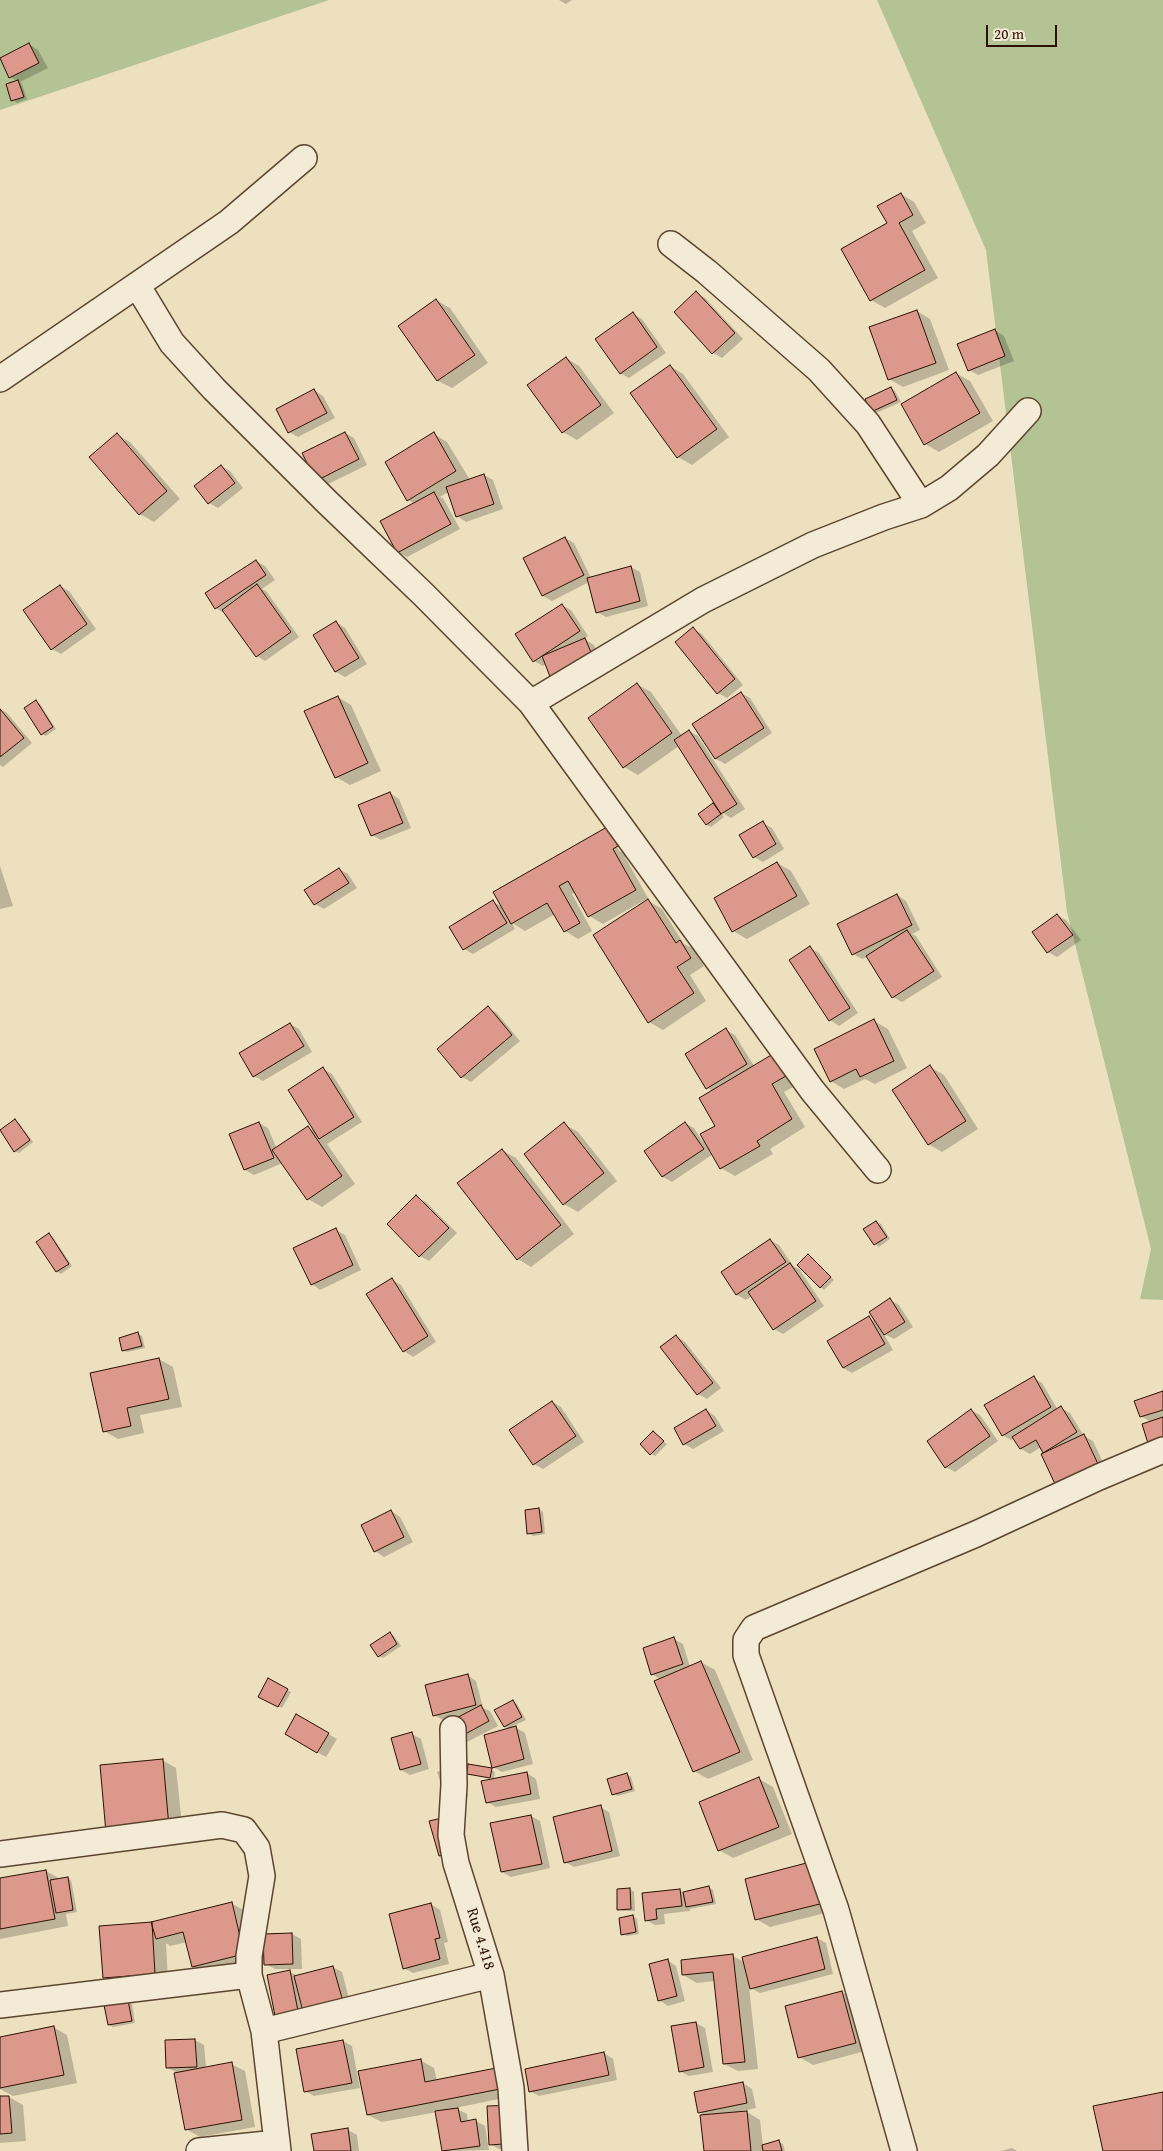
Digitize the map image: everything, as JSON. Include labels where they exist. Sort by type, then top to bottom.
[{"type":"street","points":[[0,379],[229,222],[304,158]]},
{"type":"street","points":[[671,244],[707,272],[819,370],[868,424],[921,505]]},
{"type":"street","points":[[138,285],[172,342],[214,388],[531,703],[812,1090],[878,1170]]},
{"type":"street","points":[[531,703],[703,600],[812,545],[921,505],[949,488],[988,454],[1028,411]]},
{"type":"street","points":[[904,2151],[836,1910],[746,1654],[746,1640],[754,1628],[976,1534],[1099,1477],[1163,1450]]},
{"type":"street","name":"Rue 4.418","points":[[453,1728],[454,1785],[451,1835],[456,1863],[491,1975],[511,2088],[514,2151]]},
{"type":"street","points":[[0,1854],[222,1825],[244,1830],[257,1848],[262,1876],[249,1956],[249,1975],[264,2031],[277,2147],[199,2151]]},
{"type":"street","points":[[0,2005],[249,1975]]},
{"type":"street","points":[[264,2031],[491,1975]]},
{"type":"green space","points":[[0,0],[329,0],[0,110]]},
{"type":"green space","points":[[877,0],[1163,0],[1163,1300],[1140,1299],[1151,1249],[1067,912],[986,250]]},
{"type":"building","points":[[29,43],[39,63],[9,78],[0,58]]},
{"type":"building","points":[[18,80],[24,97],[11,101],[6,84]]},
{"type":"building","points":[[901,193],[913,215],[899,223],[925,270],[870,301],[841,249],[887,223],[877,206]]},
{"type":"building","points":[[696,291],[735,333],[712,354],[674,312]]},
{"type":"building","points":[[436,299],[475,355],[437,381],[398,326]]},
{"type":"building","points":[[917,310],[936,363],[888,380],[869,327]]},
{"type":"building","points":[[633,312],[657,347],[620,374],[595,339]]},
{"type":"building","points":[[995,329],[1005,356],[968,371],[957,344]]},
{"type":"building","points":[[566,357],[601,405],[562,433],[527,385]]},
{"type":"building","points":[[670,365],[717,429],[677,458],[630,393]]},
{"type":"building","points":[[956,372],[980,413],[924,445],[901,404]]},
{"type":"building","points":[[891,387],[897,400],[871,412],[865,399]]},
{"type":"building","points":[[314,389],[327,413],[288,433],[276,409]]},
{"type":"building","points":[[345,432],[359,459],[316,481],[302,453]]},
{"type":"building","points":[[434,432],[456,471],[407,501],[385,462]]},
{"type":"building","points":[[117,433],[167,491],[139,515],[89,457]]},
{"type":"building","points":[[221,465],[235,483],[208,504],[194,486]]},
{"type":"building","points":[[484,474],[494,504],[456,517],[446,487]]},
{"type":"building","points":[[434,492],[451,524],[397,553],[380,521]]},
{"type":"building","points":[[565,537],[584,575],[542,596],[523,558]]},
{"type":"building","points":[[256,560],[266,575],[215,609],[205,593]]},
{"type":"building","points":[[631,566],[640,601],[596,613],[587,578]]},
{"type":"building","points":[[257,584],[291,632],[256,657],[222,610]]},
{"type":"building","points":[[60,585],[87,624],[51,650],[23,610]]},
{"type":"building","points":[[562,604],[580,631],[533,662],[515,634]]},
{"type":"building","points":[[336,621],[359,658],[335,672],[313,635]]},
{"type":"building","points":[[693,627],[735,679],[717,694],[675,642]]},
{"type":"building","points":[[585,638],[598,669],[554,687],[542,656]]},
{"type":"building","points":[[637,683],[672,733],[623,768],[588,718]]},
{"type":"building","points":[[741,692],[764,728],[715,759],[692,724]]},
{"type":"building","points":[[338,696],[368,763],[335,778],[304,711]]},
{"type":"building","points":[[36,700],[53,727],[41,735],[24,708]]},
{"type":"building","points":[[0,709],[24,738],[0,757]]},
{"type":"building","points":[[689,730],[737,804],[721,814],[674,740]]},
{"type":"building","points":[[390,792],[403,823],[371,836],[358,805]]},
{"type":"building","points":[[713,803],[721,814],[706,825],[698,814]]},
{"type":"building","points":[[763,821],[776,844],[753,858],[739,835]]},
{"type":"building","points":[[607,827],[618,846],[613,849],[636,890],[588,917],[568,881],[559,886],[580,923],[564,932],[547,903],[511,924],[493,892]]},
{"type":"building","points":[[777,862],[797,896],[732,932],[714,898]]},
{"type":"building","points":[[339,868],[349,883],[314,905],[304,890]]},
{"type":"building","points":[[897,894],[912,925],[852,955],[837,924]]},
{"type":"building","points":[[648,899],[676,943],[680,940],[691,958],[677,967],[694,993],[648,1023],[593,935]]},
{"type":"building","points":[[493,900],[507,923],[463,950],[449,927]]},
{"type":"building","points":[[1057,914],[1073,935],[1047,953],[1032,932]]},
{"type":"building","points":[[907,930],[934,971],[892,998],[866,956]]},
{"type":"building","points":[[810,946],[850,1008],[829,1021],[789,960]]},
{"type":"building","points":[[488,1006],[512,1035],[461,1078],[437,1049]]},
{"type":"building","points":[[874,1019],[894,1061],[860,1077],[856,1069],[830,1082],[814,1049]]},
{"type":"building","points":[[290,1023],[304,1046],[253,1077],[239,1053]]},
{"type":"building","points":[[726,1028],[747,1064],[706,1089],[685,1054]]},
{"type":"building","points":[[773,1054],[786,1076],[772,1084],[792,1119],[757,1141],[760,1146],[720,1169],[700,1134],[715,1126],[699,1098]]},
{"type":"building","points":[[930,1065],[966,1121],[928,1145],[892,1090]]},
{"type":"building","points":[[323,1067],[354,1117],[319,1139],[288,1090]]},
{"type":"building","points":[[15,1119],[30,1140],[14,1152],[0,1130]]},
{"type":"building","points":[[259,1122],[274,1158],[244,1170],[229,1134]]},
{"type":"building","points":[[564,1122],[604,1173],[563,1205],[524,1154]]},
{"type":"building","points":[[685,1122],[704,1149],[662,1177],[644,1151]]},
{"type":"building","points":[[308,1126],[342,1176],[307,1200],[272,1150]]},
{"type":"building","points":[[502,1149],[561,1225],[517,1260],[457,1183]]},
{"type":"building","points":[[416,1195],[449,1228],[419,1257],[387,1224]]},
{"type":"building","points":[[876,1221],[887,1237],[874,1245],[863,1229]]},
{"type":"building","points":[[336,1228],[353,1265],[311,1285],[293,1248]]},
{"type":"building","points":[[49,1233],[69,1264],[56,1272],[36,1242]]},
{"type":"building","points":[[770,1239],[786,1262],[736,1295],[721,1272]]},
{"type":"building","points":[[808,1254],[831,1277],[820,1288],[797,1265]]},
{"type":"building","points":[[790,1263],[816,1301],[773,1330],[748,1292]]},
{"type":"building","points":[[392,1278],[428,1336],[403,1352],[366,1294]]},
{"type":"building","points":[[890,1298],[905,1322],[884,1335],[869,1312]]},
{"type":"building","points":[[869,1316],[885,1344],[843,1368],[827,1341]]},
{"type":"building","points":[[138,1332],[142,1346],[122,1351],[119,1338]]},
{"type":"building","points":[[676,1335],[713,1383],[697,1395],[660,1347]]},
{"type":"building","points":[[159,1358],[169,1399],[127,1408],[131,1426],[103,1432],[90,1373]]},
{"type":"building","points":[[1034,1376],[1051,1407],[1002,1436],[984,1405]]},
{"type":"building","points":[[1163,1391],[1163,1410],[1140,1417],[1134,1401]]},
{"type":"building","points":[[552,1401],[576,1436],[533,1465],[509,1430]]},
{"type":"building","points":[[1061,1406],[1077,1432],[1043,1453],[1036,1440],[1020,1449],[1012,1437]]},
{"type":"building","points":[[706,1409],[716,1426],[683,1445],[674,1428]]},
{"type":"building","points":[[971,1409],[990,1436],[945,1468],[927,1441]]},
{"type":"building","points":[[1163,1417],[1163,1446],[1150,1450],[1142,1424]]},
{"type":"building","points":[[653,1431],[664,1441],[650,1455],[640,1444]]},
{"type":"building","points":[[1084,1434],[1105,1479],[1055,1484],[1041,1454]]},
{"type":"building","points":[[539,1508],[542,1532],[527,1534],[525,1510]]},
{"type":"building","points":[[391,1510],[404,1537],[374,1552],[361,1525]]},
{"type":"building","points":[[390,1632],[397,1644],[378,1657],[370,1645]]},
{"type":"building","points":[[674,1637],[683,1664],[651,1675],[643,1648]]},
{"type":"building","points":[[701,1661],[740,1752],[693,1772],[654,1681]]},
{"type":"building","points":[[468,1674],[476,1705],[433,1716],[425,1685]]},
{"type":"building","points":[[268,1678],[288,1689],[278,1707],[258,1697]]},
{"type":"building","points":[[513,1700],[522,1717],[504,1727],[494,1710]]},
{"type":"building","points":[[481,1705],[489,1721],[458,1738],[449,1722]]},
{"type":"building","points":[[296,1714],[329,1733],[317,1753],[285,1734]]},
{"type":"building","points":[[516,1726],[524,1759],[492,1768],[484,1735]]},
{"type":"building","points":[[412,1732],[421,1764],[400,1770],[391,1738]]},
{"type":"building","points":[[163,1759],[169,1827],[106,1833],[100,1765]]},
{"type":"building","points":[[468,1764],[492,1768],[490,1778],[467,1774]]},
{"type":"building","points":[[527,1772],[531,1794],[486,1803],[481,1781]]},
{"type":"building","points":[[627,1773],[632,1789],[612,1795],[607,1779]]},
{"type":"building","points":[[759,1777],[779,1827],[718,1851],[699,1802]]},
{"type":"building","points":[[601,1805],[612,1851],[564,1863],[553,1817]]},
{"type":"building","points":[[531,1815],[542,1864],[501,1872],[490,1823]]},
{"type":"building","points":[[442,1818],[452,1853],[439,1856],[429,1821]]},
{"type":"building","points":[[818,1860],[828,1902],[755,1920],[745,1879]]},
{"type":"building","points":[[46,1870],[55,1919],[0,1929],[0,1878]]},
{"type":"building","points":[[68,1877],[73,1910],[56,1913],[50,1880]]},
{"type":"building","points":[[709,1886],[713,1902],[686,1907],[683,1892]]},
{"type":"building","points":[[630,1888],[631,1909],[617,1910],[617,1889]]},
{"type":"building","points":[[680,1889],[682,1906],[656,1909],[657,1919],[645,1921],[642,1893]]},
{"type":"building","points":[[232,1902],[244,1954],[192,1967],[183,1932],[156,1939],[151,1922]]},
{"type":"building","points":[[431,1903],[440,1938],[435,1939],[440,1959],[403,1969],[389,1914]]},
{"type":"building","points":[[633,1915],[636,1932],[621,1935],[619,1918]]},
{"type":"building","points":[[152,1922],[155,1974],[103,1978],[99,1926]]},
{"type":"building","points":[[292,1933],[293,1964],[264,1965],[263,1934]]},
{"type":"building","points":[[817,1937],[825,1969],[750,1989],[742,1957]]},
{"type":"building","points":[[733,1954],[745,2062],[723,2064],[713,1972],[682,1975],[681,1960]]},
{"type":"building","points":[[668,1959],[677,1996],[658,2001],[649,1964]]},
{"type":"building","points":[[333,1966],[344,2005],[304,2016],[294,1976]]},
{"type":"building","points":[[290,1970],[299,2016],[276,2021],[267,1975]]},
{"type":"building","points":[[842,1991],[856,2043],[798,2058],[785,2006]]},
{"type":"building","points":[[128,2000],[132,2021],[108,2025],[104,2005]]},
{"type":"building","points":[[696,2022],[704,2067],[679,2072],[671,2026]]},
{"type":"building","points":[[54,2026],[64,2075],[0,2088],[0,2037]]},
{"type":"building","points":[[195,2039],[197,2067],[166,2068],[165,2040]]},
{"type":"building","points":[[343,2040],[352,2083],[304,2092],[296,2049]]},
{"type":"building","points":[[604,2052],[609,2075],[529,2092],[525,2069]]},
{"type":"building","points":[[421,2059],[425,2082],[496,2068],[500,2089],[367,2115],[358,2071]]},
{"type":"building","points":[[232,2062],[242,2120],[185,2130],[174,2073]]},
{"type":"building","points":[[743,2082],[747,2103],[698,2113],[694,2092]]},
{"type":"building","points":[[1163,2092],[1163,2151],[1103,2151],[1093,2106]]},
{"type":"building","points":[[0,2096],[9,2096],[12,2133],[0,2134]]},
{"type":"building","points":[[518,2105],[519,2143],[489,2145],[487,2106]]},
{"type":"building","points":[[458,2108],[461,2122],[476,2119],[480,2146],[442,2151],[435,2111]]},
{"type":"building","points":[[747,2111],[751,2151],[704,2151],[700,2115]]},
{"type":"building","points":[[348,2128],[351,2151],[314,2151],[311,2134]]},
{"type":"building","points":[[779,2140],[782,2151],[763,2151],[762,2145]]}]
